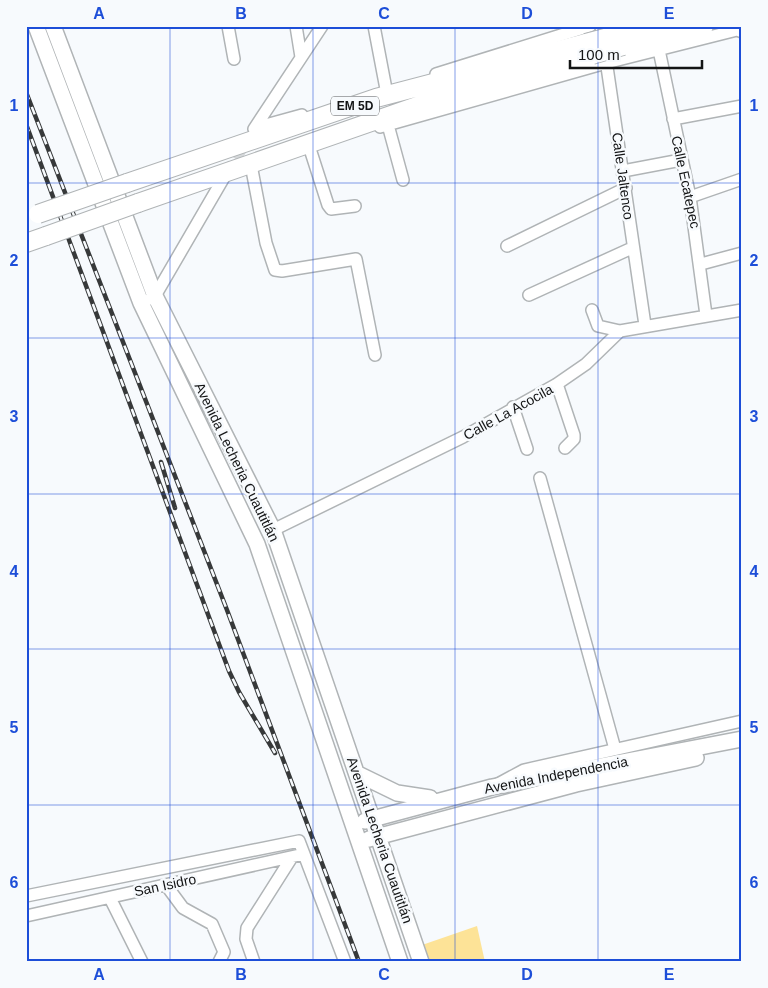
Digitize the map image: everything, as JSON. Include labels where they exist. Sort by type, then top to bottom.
[{"type":"highway","name":"EM 5D","points":[[621,40],[650,26]]},
{"type":"highway","name":"EM 5D","points":[[32,216],[376,98],[621,40],[703,26]]},
{"type":"highway","name":"EM 5D","points":[[26,243],[466,89],[593,47]]},
{"type":"main road","name":"Avenida Lecheria Cuautitlán","points":[[36,26],[141,303],[257,544],[400,962]]},
{"type":"main road","name":"Avenida Lecheria Cuautitlán","points":[[53,26],[155,296],[273,530],[421,962]]},
{"type":"main road","name":"Avenida Independencia","points":[[379,836],[742,739]]},
{"type":"main road","name":"Avenida Independencia","points":[[373,818],[492,787],[687,754],[742,749]]},
{"type":"main road","points":[[358,774],[397,793],[441,800]]},
{"type":"main road","points":[[352,825],[373,818]]},
{"type":"main road","points":[[358,842],[379,836]]},
{"type":"street","points":[[228,26],[234,59]]},
{"type":"street","points":[[296,26],[301,57]]},
{"type":"street","points":[[322,26],[252,132],[386,90],[593,47],[659,50],[741,32]]},
{"type":"street","points":[[374,26],[386,90]]},
{"type":"street","name":"Calle Jaltenco","points":[[601,26],[593,47],[623,171],[632,248],[645,325]]},
{"type":"street","points":[[141,303],[155,296],[223,180],[310,149],[388,125],[593,47]]},
{"type":"street","name":"Calle Ecatepec","points":[[659,50],[672,119],[690,197],[701,264],[706,315]]},
{"type":"street","points":[[672,119],[742,106]]},
{"type":"street","points":[[388,125],[403,180]]},
{"type":"street","points":[[310,149],[328,205],[331,209],[337,210],[355,206]]},
{"type":"street","points":[[623,171],[682,160]]},
{"type":"street","points":[[252,170],[266,243],[275,270],[282,271],[356,259],[375,354]]},
{"type":"street","points":[[690,197],[742,180]]},
{"type":"street","points":[[506,246],[626,188]]},
{"type":"street","points":[[529,295],[632,248]]},
{"type":"street","points":[[701,264],[742,254]]},
{"type":"street","points":[[592,310],[598,326],[620,330],[742,310]]},
{"type":"street","name":"Calle La Acocila","points":[[273,530],[463,437],[513,407],[557,384],[586,364],[620,330]]},
{"type":"street","points":[[557,384],[574,435],[574,439],[565,448]]},
{"type":"street","points":[[513,407],[527,449]]},
{"type":"street","points":[[540,478],[615,749]]},
{"type":"street","points":[[492,787],[524,770],[742,721]]},
{"type":"street","name":"San Isidro","points":[[26,896],[299,841],[304,854],[26,916]]},
{"type":"street","points":[[304,854],[345,962]]},
{"type":"street","points":[[254,962],[246,939],[246,928],[292,857]]},
{"type":"street","points":[[166,885],[184,908],[212,924],[224,952],[219,962]]},
{"type":"street","points":[[110,898],[142,962]]},
{"type":"shaded area","points":[[477,926],[485,962],[429,962],[422,945]]},
{"type":"tunnel","points":[[227,173],[246,142]]},
{"type":"railway","points":[[26,92],[227,610],[359,962]]},
{"type":"railway","points":[[26,124],[229,671],[239,692],[275,753]]},
{"type":"railway","points":[[161,462],[175,508]]}]
